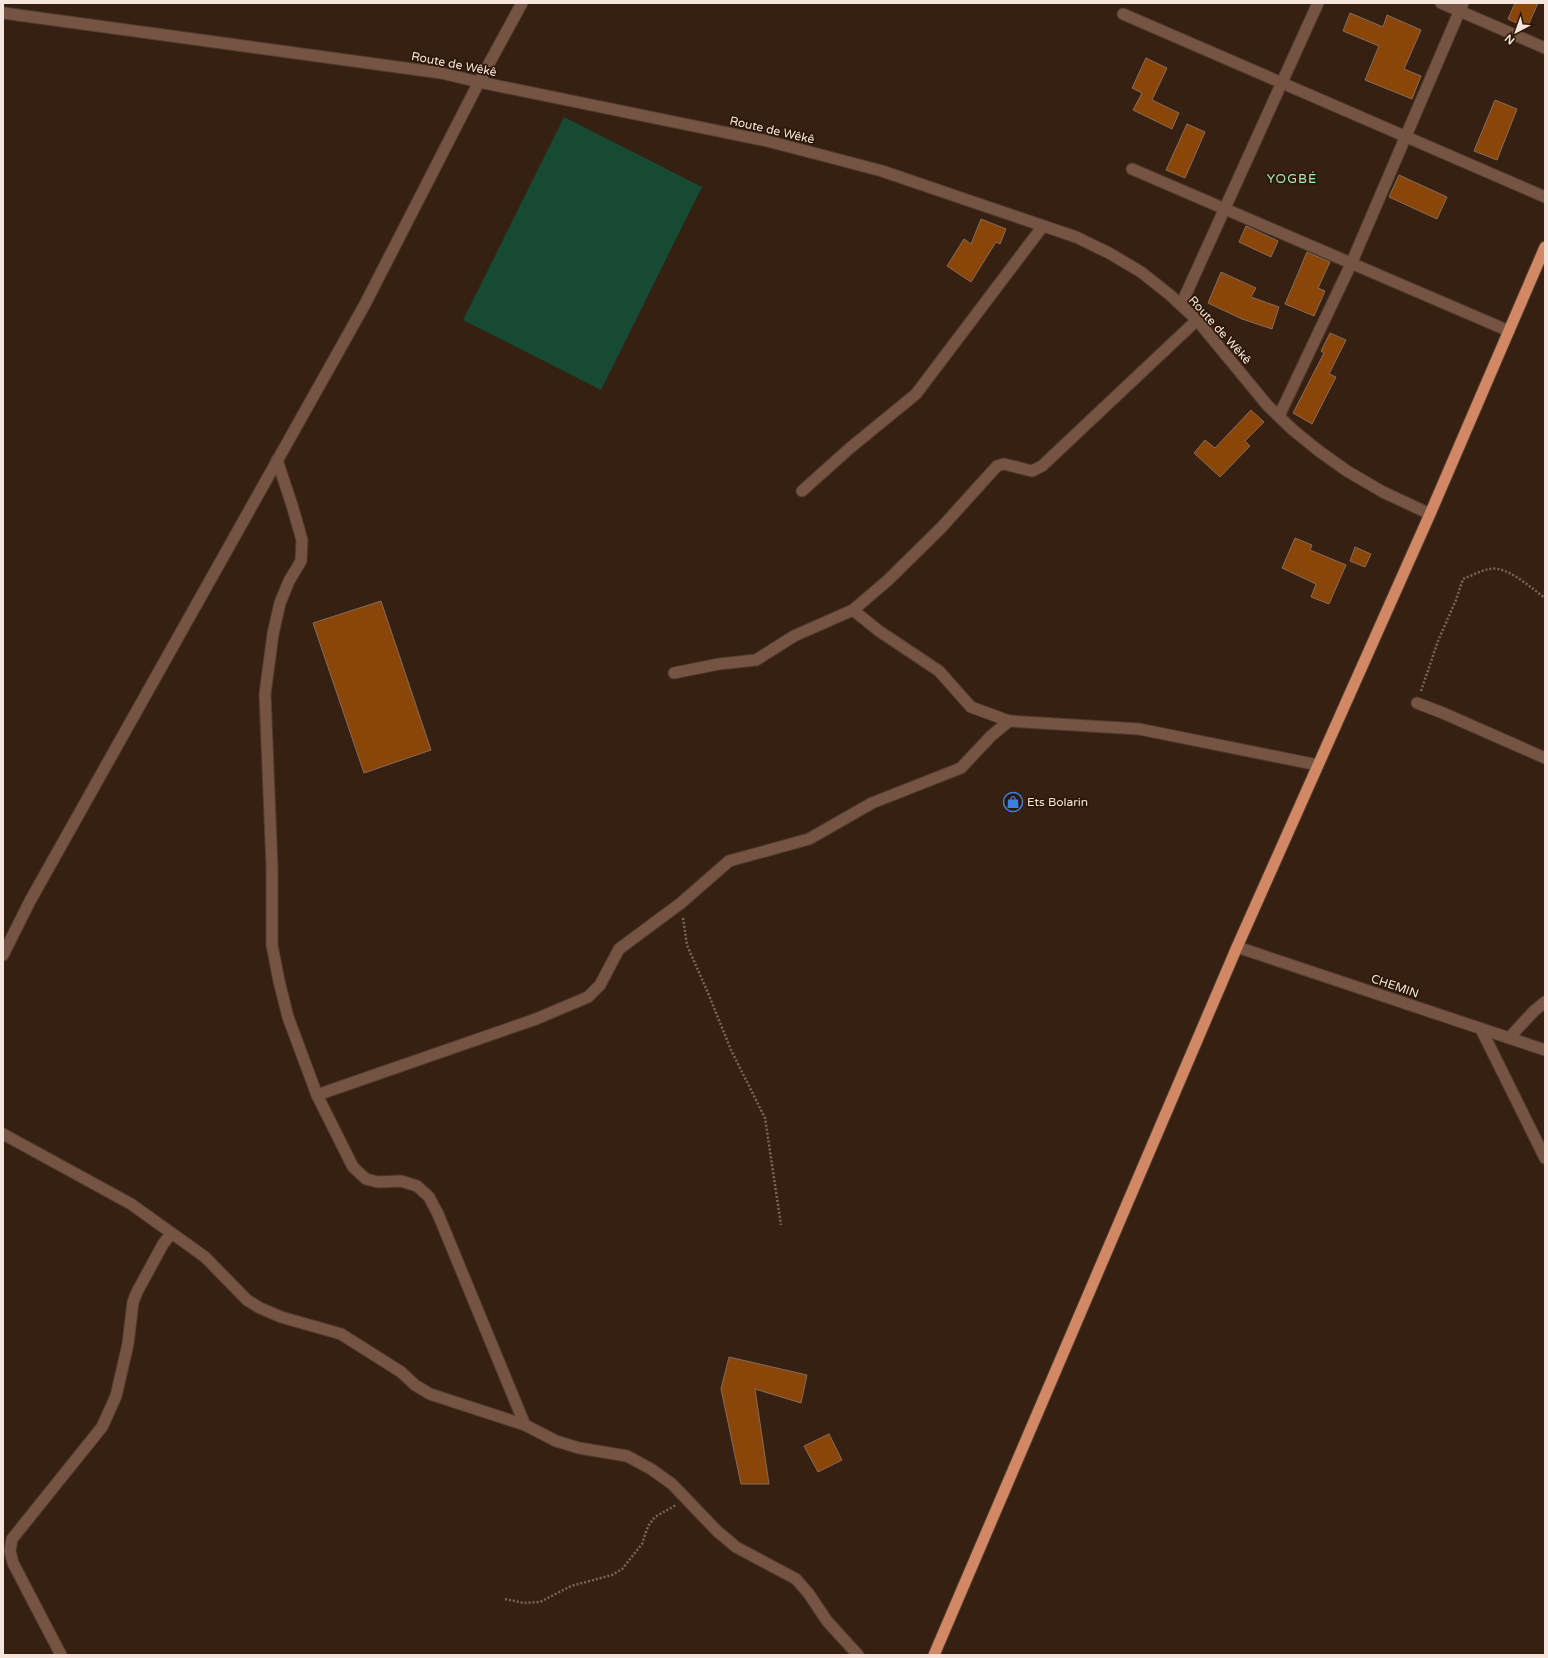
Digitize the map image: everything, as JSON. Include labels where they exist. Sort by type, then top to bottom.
[{"type":"highway","points":[[934,1655],[1237,947],[1430,514],[1545,247]]},
{"type":"street","points":[[3,955],[30,901],[364,306],[522,3]]},
{"type":"street","points":[[1181,305],[1318,3]]},
{"type":"street","points":[[1442,3],[1461,7],[1545,48]]},
{"type":"street","points":[[1279,416],[1351,264],[1461,7]]},
{"type":"street","name":"Route de Wêkê","points":[[3,13],[441,73],[767,141],[882,171],[1076,237],[1109,253],[1141,272],[1170,294],[1197,320],[1268,406],[1292,430],[1347,471],[1383,492],[1430,514]]},
{"type":"street","points":[[1123,14],[1545,197]]},
{"type":"street","points":[[1132,169],[1509,332]]},
{"type":"street","points":[[802,492],[850,448],[916,394],[1043,226]]},
{"type":"street","points":[[674,673],[719,664],[756,660],[794,636],[853,610],[887,581],[941,528],[997,466],[1004,464],[1032,471],[1042,466],[1197,320]]},
{"type":"street","points":[[277,460],[302,540],[301,561],[289,581],[280,603],[273,634],[265,694],[267,779],[272,867],[272,945],[288,1017],[317,1094],[346,1156],[353,1167],[366,1179],[378,1182],[401,1181],[417,1186],[429,1197],[438,1214],[525,1426]]},
{"type":"street","points":[[853,610],[879,631],[939,672],[972,707],[1009,720],[1140,729],[1318,764]]},
{"type":"street","points":[[1417,703],[1545,758]]},
{"type":"street","points":[[317,1094],[536,1019],[588,996],[600,985],[618,949],[682,903],[729,861],[809,839],[872,803],[961,768],[991,736],[1009,720]]},
{"type":"street","name":"CHEMIN","points":[[1237,947],[1545,1050]]},
{"type":"street","points":[[1509,1038],[1534,1011],[1545,1002]]},
{"type":"street","points":[[1481,1029],[1545,1158]]},
{"type":"street","points":[[3,1134],[131,1204],[205,1257],[247,1300],[260,1308],[281,1317],[341,1334],[401,1372],[415,1385],[430,1394],[525,1426],[556,1441],[578,1448],[627,1456],[656,1473],[672,1484],[717,1530],[736,1547],[796,1579],[809,1594],[827,1621],[858,1655]]},
{"type":"street","points":[[61,1655],[13,1563],[10,1551],[12,1539],[102,1427],[116,1396],[128,1344],[133,1302],[163,1244],[171,1234]]},
{"type":"path","points":[[1417,703],[1438,641],[1463,579],[1489,569],[1498,568],[1507,571],[1545,598]]},
{"type":"path","points":[[682,903],[687,945],[731,1050],[765,1118],[780,1225]]},
{"type":"path","points":[[505,1599],[524,1603],[540,1602],[571,1586],[612,1575],[622,1569],[642,1544],[648,1526],[655,1517],[686,1499]]},
{"type":"green space","points":[[564,117],[702,187],[601,390],[463,320]]},
{"type":"building","points":[[1515,3],[1538,3],[1527,28],[1508,19]]},
{"type":"building","points":[[1350,13],[1383,27],[1387,15],[1421,30],[1404,69],[1421,76],[1412,99],[1365,80],[1379,46],[1343,31]]},
{"type":"building","points":[[1146,58],[1167,68],[1152,100],[1179,113],[1172,129],[1133,110],[1142,93],[1132,88]]},
{"type":"building","points":[[1495,100],[1517,109],[1497,160],[1474,151]]},
{"type":"building","points":[[1187,124],[1205,132],[1185,178],[1166,170]]},
{"type":"building","points":[[1399,175],[1447,197],[1437,219],[1389,197]]},
{"type":"building","points":[[981,219],[1006,229],[1000,244],[996,242],[971,282],[947,266],[964,239],[971,244]]},
{"type":"building","points":[[1246,226],[1278,241],[1271,257],[1239,242]]},
{"type":"building","points":[[1307,252],[1330,262],[1318,288],[1325,291],[1314,316],[1285,304]]},
{"type":"building","points":[[1221,272],[1256,288],[1251,297],[1279,307],[1272,329],[1242,319],[1208,303]]},
{"type":"building","points":[[1330,333],[1346,340],[1329,374],[1336,377],[1312,424],[1293,413],[1324,353],[1321,351]]},
{"type":"building","points":[[1251,410],[1264,422],[1245,441],[1250,446],[1220,477],[1194,453],[1205,440],[1215,448]]},
{"type":"building","points":[[1295,538],[1312,545],[1310,550],[1346,565],[1329,604],[1311,597],[1316,584],[1282,568]]},
{"type":"building","points":[[1355,547],[1371,554],[1365,567],[1350,561]]},
{"type":"building","points":[[381,601],[431,750],[364,773],[313,623]]},
{"type":"building","points":[[729,1357],[807,1375],[801,1403],[755,1389],[769,1484],[741,1484],[721,1389]]},
{"type":"building","points":[[829,1434],[842,1460],[818,1472],[804,1446]]},
{"type":"place","name":"Ets Bolarin","points":[[1013,802]]},
{"type":"district","name":"YOGBÉ","points":[[1292,178]]}]
